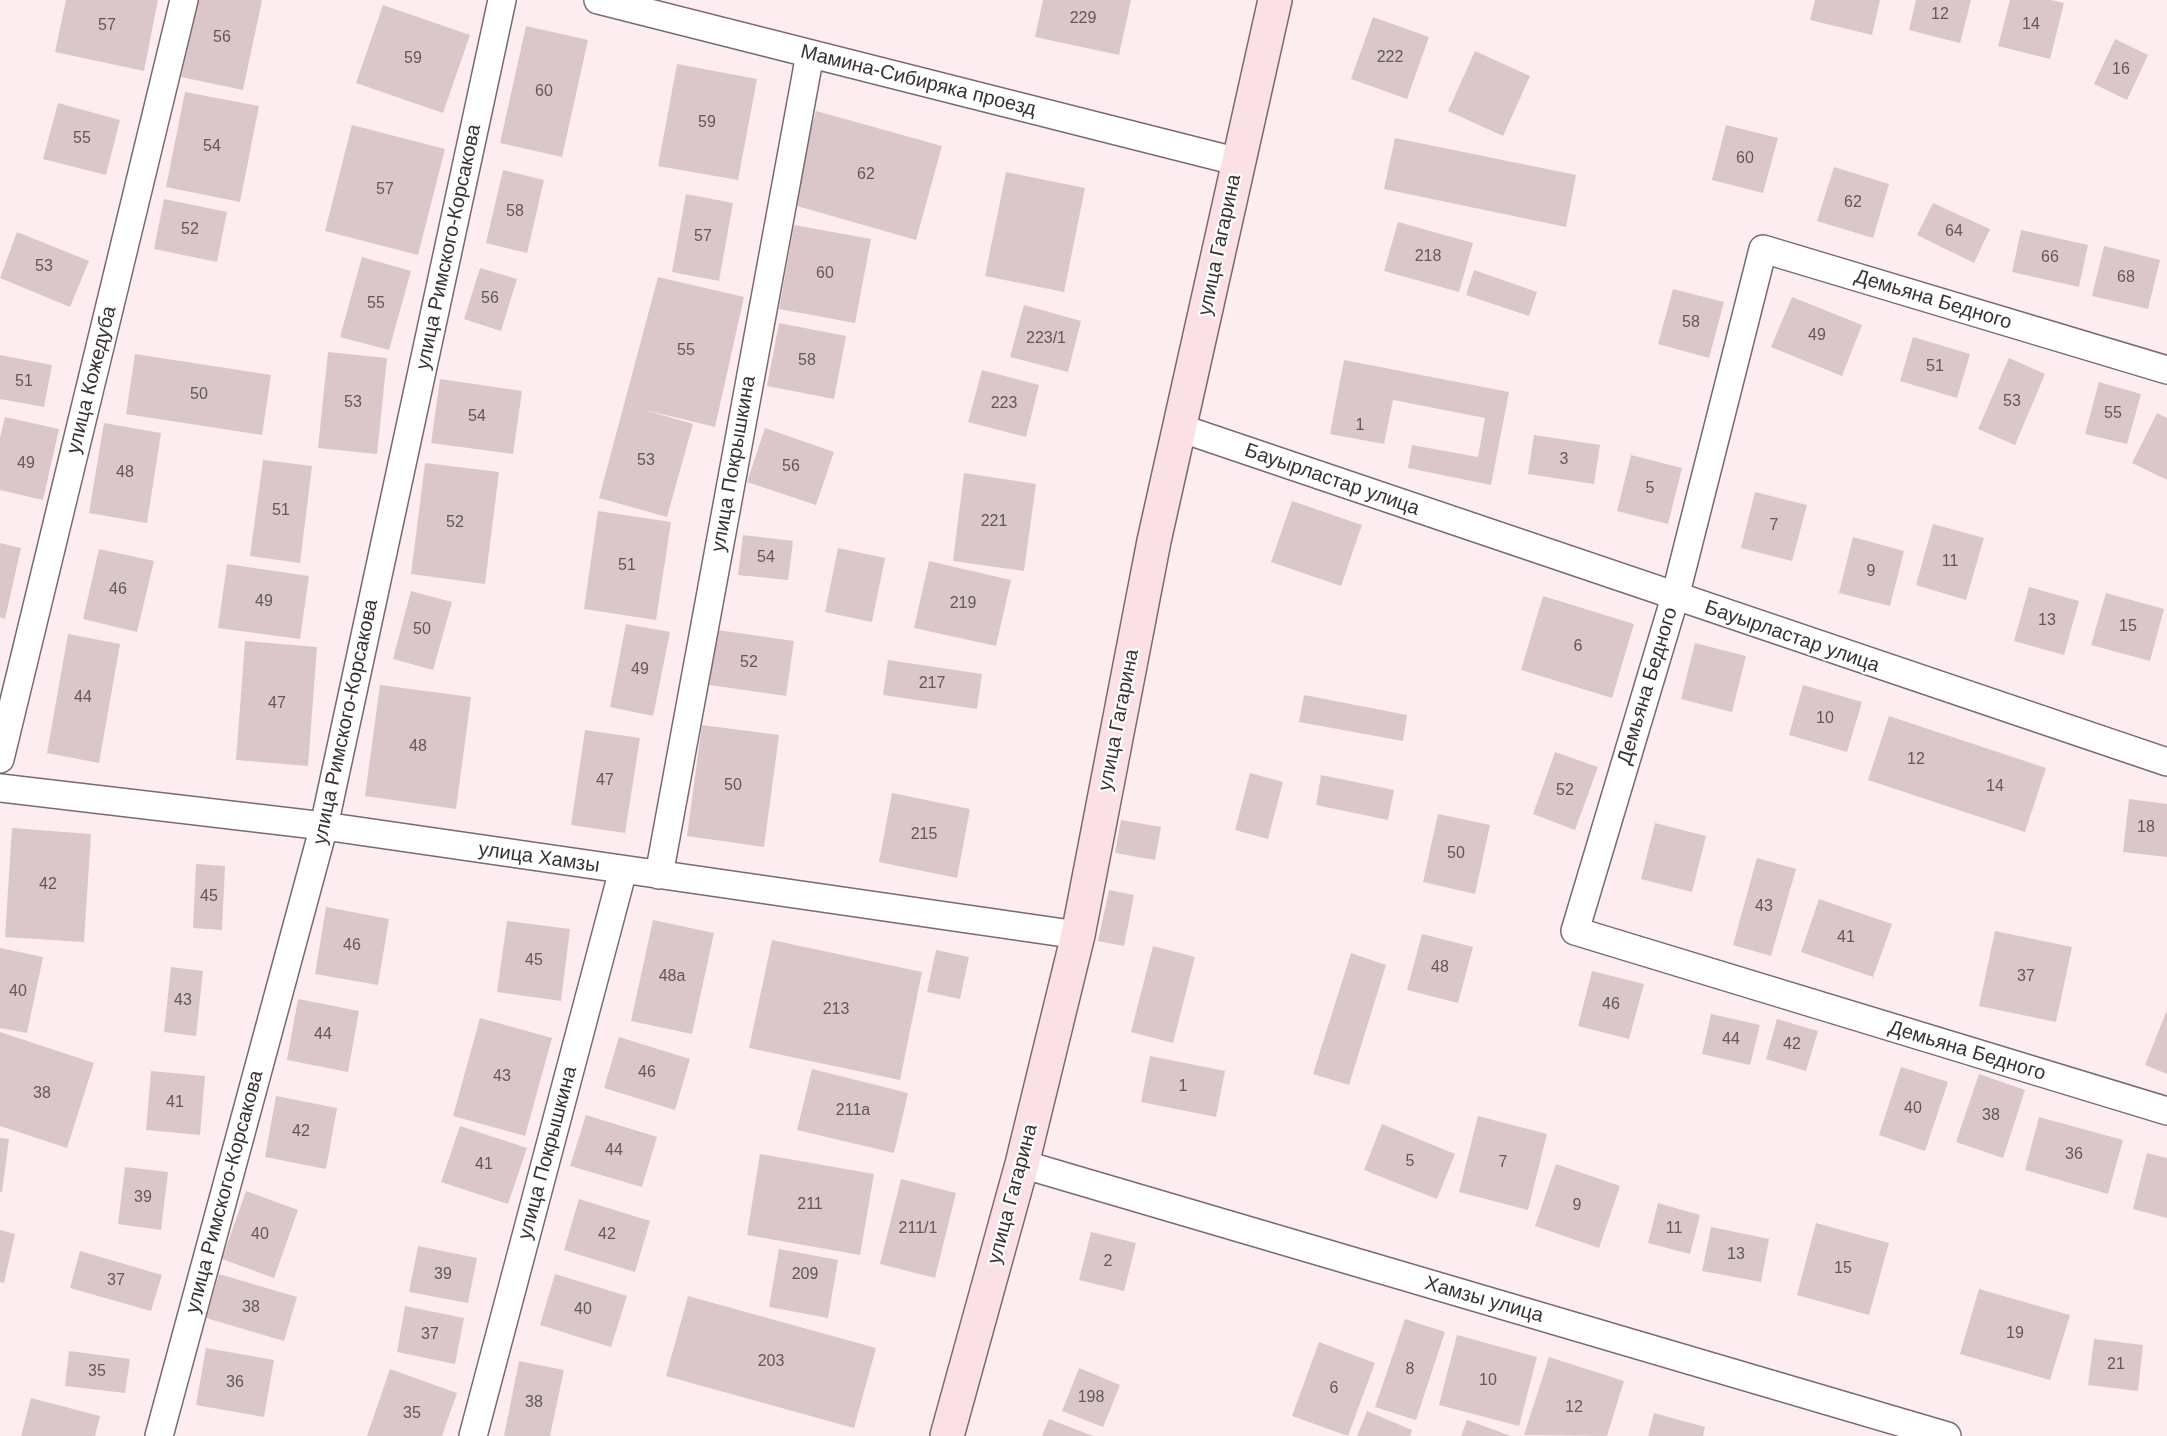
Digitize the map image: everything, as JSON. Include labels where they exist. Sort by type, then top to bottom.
[{"type":"main road","name":"улица Гагарина","points":[[947,1436],[1022,1164],[1078,935],[1154,541],[1275,0]]},
{"type":"street","name":"улица Кожедуба","points":[[0,759],[184,0]]},
{"type":"street","name":"улица Римского-Корсакова","points":[[159,1436],[324,826],[502,0]]},
{"type":"street","name":"Мамина-Сибиряка проезд","points":[[598,0],[1239,162]]},
{"type":"street","name":"улица Покрышкина","points":[[659,875],[810,54]]},
{"type":"street","name":"Демьяна Бедного","points":[[2167,370],[1762,249],[1675,597],[1575,931],[2167,1111]]},
{"type":"street","name":"Бауырластар улица","points":[[1180,428],[2167,762]]},
{"type":"street","name":"улица Хамзы","points":[[0,788],[324,826],[1078,935]]},
{"type":"street","name":"улица Покрышкина","points":[[473,1436],[623,870]]},
{"type":"street","name":"Хамзы улица","points":[[1022,1164],[1947,1436]]},
{"type":"building","points":[[66,0],[158,0],[144,71],[55,52]]},
{"type":"building","points":[[198,0],[262,0],[243,90],[181,77]]},
{"type":"building","points":[[1043,0],[1131,0],[1119,55],[1035,37]]},
{"type":"building","points":[[1815,0],[1880,0],[1872,35],[1810,20]]},
{"type":"building","points":[[1916,0],[1971,0],[1960,43],[1909,30]]},
{"type":"building","points":[[2010,0],[2051,0],[2064,3],[2050,59],[1998,46]]},
{"type":"building","points":[[383,5],[470,35],[443,113],[356,83]]},
{"type":"building","points":[[1373,17],[1429,37],[1407,99],[1351,79]]},
{"type":"building","points":[[526,26],[588,40],[562,157],[500,143]]},
{"type":"building","points":[[2115,39],[2148,55],[2127,100],[2094,84]]},
{"type":"building","points":[[1475,51],[1530,76],[1503,136],[1448,111]]},
{"type":"building","points":[[677,64],[757,79],[738,180],[658,166]]},
{"type":"building","points":[[185,92],[259,106],[240,202],[166,187]]},
{"type":"building","points":[[58,103],[120,120],[106,175],[43,159]]},
{"type":"building","points":[[816,111],[942,146],[916,240],[790,204]]},
{"type":"building","points":[[352,125],[445,149],[418,255],[325,231]]},
{"type":"building","points":[[1726,125],[1778,138],[1763,193],[1712,180]]},
{"type":"building","points":[[1395,138],[1576,175],[1566,227],[1384,189]]},
{"type":"building","points":[[1834,167],[1889,184],[1873,238],[1817,221]]},
{"type":"building","points":[[503,170],[544,180],[527,253],[486,243]]},
{"type":"building","points":[[1006,172],[1085,188],[1064,292],[985,276]]},
{"type":"building","points":[[686,194],[733,203],[719,281],[672,272]]},
{"type":"building","points":[[164,199],[227,212],[217,262],[154,249]]},
{"type":"building","points":[[1933,203],[1990,229],[1974,263],[1917,235]]},
{"type":"building","points":[[1398,222],[1473,243],[1459,292],[1384,271]]},
{"type":"building","points":[[794,225],[871,239],[855,323],[779,309]]},
{"type":"building","points":[[2021,230],[2088,245],[2079,287],[2012,272]]},
{"type":"building","points":[[17,232],[89,261],[70,307],[0,278]]},
{"type":"building","points":[[2104,246],[2160,260],[2148,309],[2092,296]]},
{"type":"building","points":[[362,257],[411,271],[389,350],[340,337]]},
{"type":"building","points":[[480,268],[517,279],[501,331],[464,319]]},
{"type":"building","points":[[1474,270],[1537,292],[1529,316],[1466,295]]},
{"type":"building","points":[[658,277],[744,297],[715,427],[641,409],[693,424],[667,517],[599,498]]},
{"type":"building","points":[[1673,289],[1724,302],[1709,358],[1658,344]]},
{"type":"building","points":[[1792,297],[1862,325],[1842,376],[1771,347]]},
{"type":"building","points":[[1024,305],[1081,321],[1068,372],[1010,357]]},
{"type":"building","points":[[779,323],[846,336],[834,399],[767,386]]},
{"type":"building","points":[[1913,337],[1970,354],[1957,398],[1900,381]]},
{"type":"building","points":[[328,352],[387,358],[377,454],[318,448]]},
{"type":"building","points":[[135,354],[271,375],[262,435],[126,414]]},
{"type":"building","points":[[0,355],[52,365],[44,407],[0,399]]},
{"type":"building","points":[[2009,358],[2045,374],[2015,445],[1978,429]]},
{"type":"building","points":[[1344,360],[1509,392],[1491,485],[1408,468],[1412,445],[1478,457],[1485,418],[1393,400],[1384,444],[1330,434]]},
{"type":"building","points":[[982,370],[1039,385],[1026,437],[968,422]]},
{"type":"building","points":[[440,379],[522,391],[513,454],[431,443]]},
{"type":"building","points":[[2099,382],[2141,394],[2127,444],[2085,434]]},
{"type":"building","points":[[2157,413],[2167,418],[2167,480],[2132,463]]},
{"type":"building","points":[[5,417],[59,429],[43,500],[0,490],[0,438]]},
{"type":"building","points":[[104,423],[161,433],[147,523],[89,513]]},
{"type":"building","points":[[765,428],[834,452],[816,505],[747,482]]},
{"type":"building","points":[[1534,435],[1600,445],[1594,484],[1528,474]]},
{"type":"building","points":[[1631,455],[1682,468],[1668,524],[1617,511]]},
{"type":"building","points":[[263,460],[312,466],[300,563],[250,556]]},
{"type":"building","points":[[425,463],[499,472],[485,584],[411,574]]},
{"type":"building","points":[[964,473],[1036,484],[1024,571],[953,561]]},
{"type":"building","points":[[1755,492],[1807,505],[1792,561],[1741,548]]},
{"type":"building","points":[[1292,501],[1362,525],[1341,586],[1271,562]]},
{"type":"building","points":[[598,511],[671,522],[656,620],[584,609]]},
{"type":"building","points":[[1933,524],[1984,538],[1966,600],[1916,585]]},
{"type":"building","points":[[743,535],[793,541],[788,580],[738,575]]},
{"type":"building","points":[[1853,537],[1904,551],[1890,606],[1839,593]]},
{"type":"building","points":[[0,543],[21,548],[5,619],[0,617]]},
{"type":"building","points":[[838,548],[885,558],[872,622],[825,612]]},
{"type":"building","points":[[99,549],[154,561],[137,632],[83,619]]},
{"type":"building","points":[[929,561],[1011,580],[996,646],[914,628]]},
{"type":"building","points":[[227,564],[309,576],[300,639],[218,628]]},
{"type":"building","points":[[2029,587],[2079,601],[2064,655],[2014,641]]},
{"type":"building","points":[[411,591],[452,602],[433,670],[393,659]]},
{"type":"building","points":[[2106,593],[2164,609],[2150,661],[2091,645]]},
{"type":"building","points":[[1543,596],[1634,624],[1612,698],[1521,670]]},
{"type":"building","points":[[626,624],[670,632],[653,716],[610,707]]},
{"type":"building","points":[[711,629],[794,641],[786,696],[703,684]]},
{"type":"building","points":[[68,634],[120,644],[99,763],[47,753]]},
{"type":"building","points":[[245,641],[317,647],[308,766],[236,760]]},
{"type":"building","points":[[1695,643],[1746,656],[1732,712],[1681,699]]},
{"type":"building","points":[[888,660],[982,674],[977,709],[883,695]]},
{"type":"building","points":[[380,685],[471,697],[456,809],[365,796]]},
{"type":"building","points":[[1803,685],[1862,702],[1847,752],[1789,735]]},
{"type":"building","points":[[1304,695],[1407,715],[1403,741],[1299,722]]},
{"type":"building","points":[[1889,716],[2046,768],[2025,832],[1868,780]]},
{"type":"building","points":[[702,725],[779,735],[764,847],[687,836]]},
{"type":"building","points":[[585,730],[640,738],[625,833],[571,825]]},
{"type":"building","points":[[1555,752],[1598,767],[1575,830],[1533,814]]},
{"type":"building","points":[[1250,773],[1283,782],[1268,839],[1235,830]]},
{"type":"building","points":[[1321,775],[1394,790],[1388,820],[1316,805]]},
{"type":"building","points":[[892,793],[970,809],[957,878],[879,862]]},
{"type":"building","points":[[2129,799],[2167,804],[2167,857],[2123,852]]},
{"type":"building","points":[[1438,814],[1490,825],[1475,894],[1423,882]]},
{"type":"building","points":[[1121,820],[1161,827],[1155,860],[1115,853]]},
{"type":"building","points":[[1655,823],[1706,836],[1692,892],[1641,879]]},
{"type":"building","points":[[12,828],[91,834],[84,942],[5,937]]},
{"type":"building","points":[[1757,858],[1796,869],[1771,956],[1733,945]]},
{"type":"building","points":[[196,864],[225,866],[222,930],[193,928]]},
{"type":"building","points":[[1109,890],[1134,895],[1124,946],[1098,941]]},
{"type":"building","points":[[1819,899],[1892,924],[1873,977],[1801,952]]},
{"type":"building","points":[[326,907],[389,919],[378,985],[315,974]]},
{"type":"building","points":[[653,920],[714,933],[692,1034],[631,1021]]},
{"type":"building","points":[[507,921],[570,929],[561,1001],[497,992]]},
{"type":"building","points":[[1995,931],[2072,947],[2056,1022],[1979,1006]]},
{"type":"building","points":[[1422,934],[1473,947],[1458,1003],[1407,990]]},
{"type":"building","points":[[772,940],[922,972],[900,1080],[749,1048]]},
{"type":"building","points":[[1153,946],[1195,957],[1173,1043],[1131,1032]]},
{"type":"building","points":[[0,948],[43,957],[27,1033],[0,1028]]},
{"type":"building","points":[[936,950],[969,957],[960,999],[927,992]]},
{"type":"building","points":[[1351,953],[1386,965],[1349,1085],[1313,1074]]},
{"type":"building","points":[[171,967],[203,971],[196,1036],[164,1032]]},
{"type":"building","points":[[1592,971],[1644,984],[1629,1039],[1578,1026]]},
{"type":"building","points":[[298,999],[359,1011],[348,1072],[287,1060]]},
{"type":"building","points":[[2167,1010],[2167,1074],[2145,1065]]},
{"type":"building","points":[[1711,1014],[1760,1025],[1750,1065],[1702,1054]]},
{"type":"building","points":[[480,1018],[552,1038],[525,1136],[453,1116]]},
{"type":"building","points":[[1777,1019],[1818,1031],[1806,1071],[1766,1059]]},
{"type":"building","points":[[0,1032],[94,1063],[67,1148],[0,1126]]},
{"type":"building","points":[[619,1037],[690,1059],[675,1110],[604,1088]]},
{"type":"building","points":[[1150,1056],[1225,1071],[1216,1117],[1141,1102]]},
{"type":"building","points":[[1901,1067],[1948,1082],[1925,1151],[1879,1135]]},
{"type":"building","points":[[812,1069],[908,1093],[894,1153],[797,1130]]},
{"type":"building","points":[[151,1071],[205,1076],[200,1135],[146,1130]]},
{"type":"building","points":[[1979,1074],[2025,1090],[2003,1158],[1956,1142]]},
{"type":"building","points":[[276,1096],[337,1108],[326,1169],[265,1157]]},
{"type":"building","points":[[586,1115],[657,1137],[642,1187],[570,1166]]},
{"type":"building","points":[[1478,1116],[1547,1134],[1528,1210],[1459,1192]]},
{"type":"building","points":[[2039,1117],[2123,1140],[2108,1194],[2025,1170]]},
{"type":"building","points":[[1382,1124],[1455,1154],[1437,1199],[1364,1170]]},
{"type":"building","points":[[460,1126],[527,1148],[508,1204],[441,1182]]},
{"type":"building","points":[[0,1138],[9,1139],[2,1192],[0,1192]]},
{"type":"building","points":[[2147,1153],[2167,1158],[2167,1218],[2133,1209]]},
{"type":"building","points":[[760,1154],[874,1174],[860,1255],[747,1235]]},
{"type":"building","points":[[1556,1164],[1620,1186],[1599,1248],[1535,1226]]},
{"type":"building","points":[[125,1167],[168,1172],[161,1230],[118,1224]]},
{"type":"building","points":[[901,1179],[956,1193],[935,1278],[880,1264]]},
{"type":"building","points":[[246,1191],[298,1210],[274,1278],[222,1259]]},
{"type":"building","points":[[579,1199],[650,1221],[635,1272],[564,1250]]},
{"type":"building","points":[[1658,1203],[1700,1215],[1690,1254],[1648,1243]]},
{"type":"building","points":[[1816,1223],[1889,1243],[1869,1315],[1797,1295]]},
{"type":"building","points":[[1711,1227],[1769,1239],[1761,1282],[1702,1271]]},
{"type":"building","points":[[0,1230],[15,1234],[4,1283],[0,1282]]},
{"type":"building","points":[[1091,1232],[1136,1243],[1124,1291],[1079,1280]]},
{"type":"building","points":[[418,1246],[477,1258],[468,1303],[409,1292]]},
{"type":"building","points":[[779,1249],[838,1260],[828,1318],[769,1307]]},
{"type":"building","points":[[80,1251],[162,1275],[151,1311],[70,1288]]},
{"type":"building","points":[[219,1274],[297,1297],[284,1341],[206,1318]]},
{"type":"building","points":[[555,1274],[627,1296],[611,1347],[540,1325]]},
{"type":"building","points":[[1979,1289],[2070,1315],[2050,1380],[1960,1354]]},
{"type":"building","points":[[688,1296],[876,1348],[854,1428],[666,1376]]},
{"type":"building","points":[[405,1306],[464,1318],[455,1364],[397,1352]]},
{"type":"building","points":[[1405,1319],[1445,1332],[1416,1420],[1375,1407]]},
{"type":"building","points":[[1457,1335],[1537,1357],[1519,1426],[1439,1405]]},
{"type":"building","points":[[2094,1339],[2143,1345],[2138,1391],[2088,1385]]},
{"type":"building","points":[[1319,1342],[1375,1363],[1348,1436],[1292,1416]]},
{"type":"building","points":[[206,1348],[274,1360],[264,1417],[196,1405]]},
{"type":"building","points":[[69,1351],[130,1359],[125,1393],[65,1386]]},
{"type":"building","points":[[1549,1357],[1624,1381],[1607,1436],[1524,1435]]},
{"type":"building","points":[[519,1361],[564,1370],[550,1436],[504,1436]]},
{"type":"building","points":[[1079,1368],[1120,1385],[1103,1427],[1062,1411]]},
{"type":"building","points":[[390,1369],[457,1393],[442,1436],[367,1436]]},
{"type":"building","points":[[31,1398],[100,1416],[95,1436],[21,1436]]},
{"type":"building","points":[[1367,1411],[1412,1430],[1410,1436],[1357,1436]]},
{"type":"building","points":[[1654,1413],[1705,1427],[1703,1436],[1648,1436]]},
{"type":"building","points":[[1049,1419],[1093,1436],[1042,1436]]},
{"type":"building","points":[[1467,1420],[1511,1436],[1461,1436]]}]
